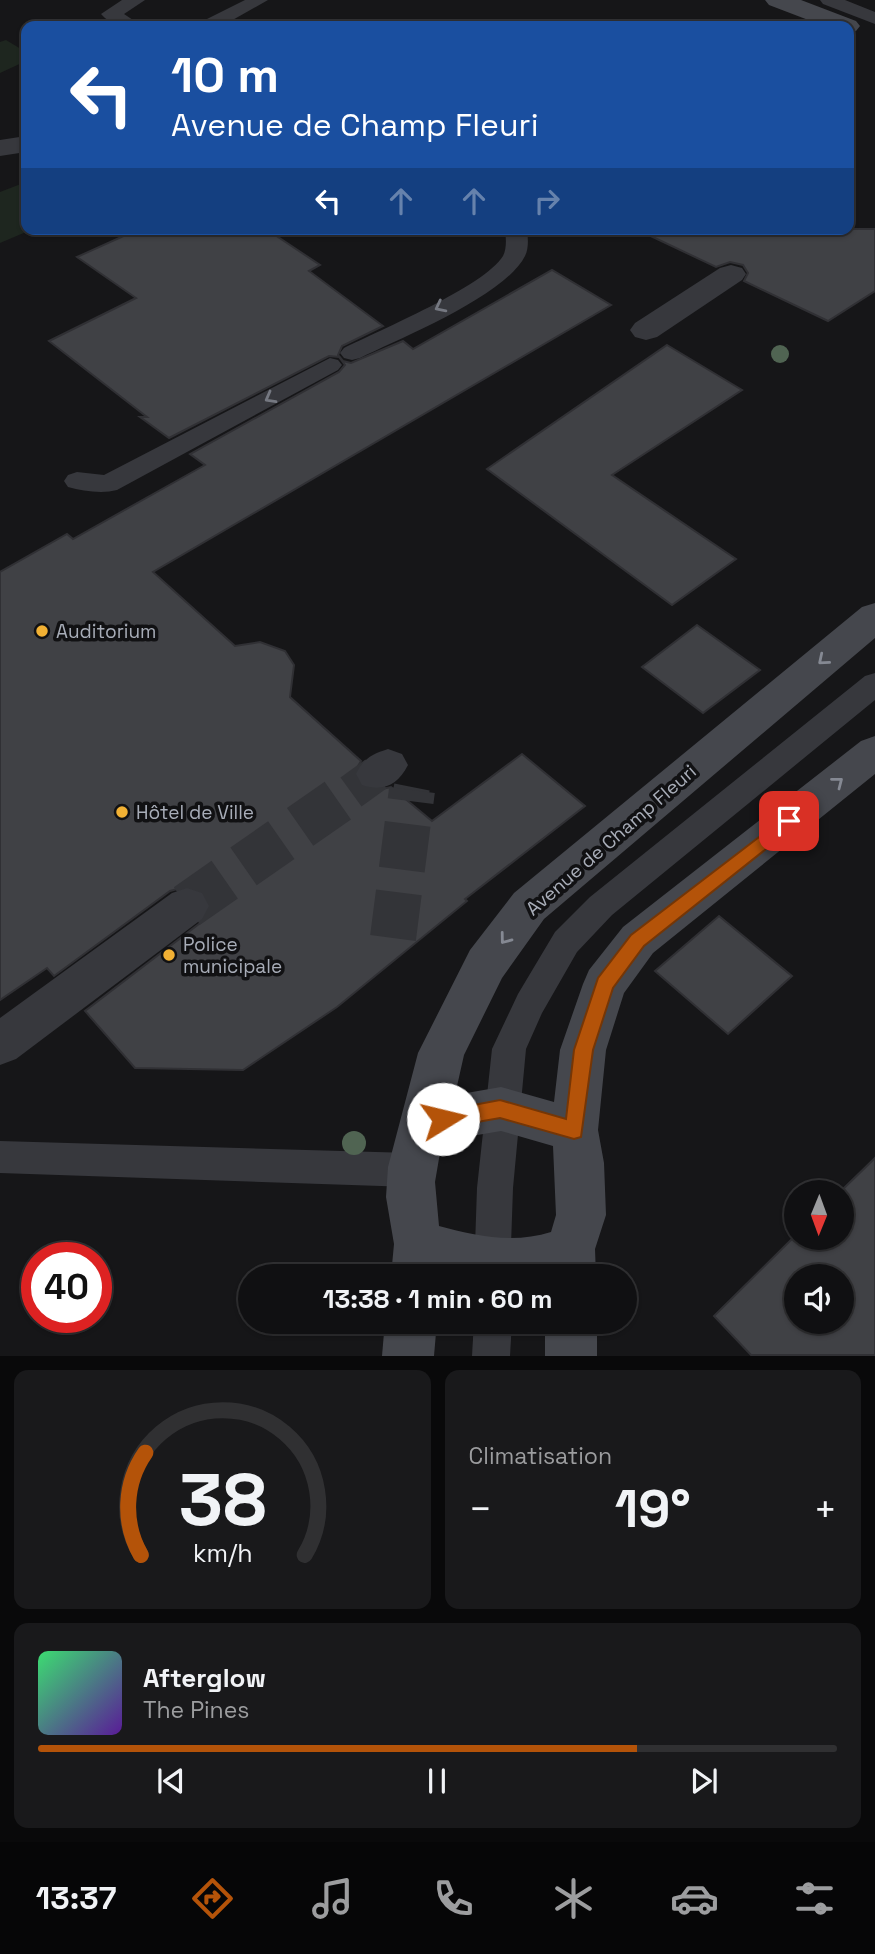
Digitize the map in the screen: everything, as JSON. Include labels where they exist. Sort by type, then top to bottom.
[{"type":"street","points":[[778,0],[832,21]]},
{"type":"street","points":[[854,29],[875,37]]},
{"type":"street","points":[[0,148],[21,145]]},
{"type":"street","points":[[646,330],[731,274]]},
{"type":"street","name":"Avenue de Champ Fleuri","points":[[479,1264],[457,1256],[417,1260],[410,1213],[411,1170],[415,1144],[425,1122],[441,1053],[486,964],[529,906],[875,617]]},
{"type":"street","name":"Avenue de Champ Fleuri","points":[[519,1264],[535,1261],[571,1262],[581,1215],[580,1163],[574,1130],[583,1050],[605,984],[638,940],[875,752]]},
{"type":"street","points":[[0,1044],[187,906]]},
{"type":"street","points":[[425,1122],[500,1109],[574,1130]]},
{"type":"street","points":[[408,1356],[410,1334]]},
{"type":"street","points":[[571,1334],[571,1356]]},
{"type":"lane","points":[[124,21],[110,14],[136,0]]},
{"type":"lane","points":[[218,21],[259,0]]},
{"type":"lane","points":[[829,0],[875,18]]},
{"type":"lane","points":[[352,352],[472,290],[499,273],[515,255],[516,235]]},
{"type":"lane","points":[[77,481],[108,484],[330,365]]},
{"type":"lane","points":[[492,1264],[500,1109],[509,1049],[530,1004],[566,942],[601,906],[875,684]]},
{"type":"lane","points":[[0,1157],[411,1170]]},
{"type":"lane","points":[[491,1356],[492,1334]]},
{"type":"shaded area","points":[[6,40],[21,49],[21,63],[0,73],[0,42]]},
{"type":"shaded area","points":[[21,184],[21,234],[0,243],[0,192]]},
{"type":"building","points":[[854,229],[875,229],[875,291],[828,321],[744,281],[748,273],[743,265],[730,262],[716,267],[649,235],[854,235]]},
{"type":"building","points":[[126,235],[275,235],[320,265],[309,271],[383,326],[342,346],[338,355],[343,361],[351,363],[403,341],[413,349],[552,270],[611,305],[153,572],[235,646],[260,642],[285,651],[294,665],[290,697],[361,761],[354,773],[361,788],[377,790],[391,787],[432,821],[522,754],[585,806],[465,899],[467,901],[337,1007],[243,1070],[135,1068],[85,1011],[204,920],[211,905],[203,891],[188,886],[170,891],[54,976],[47,968],[0,1000],[0,572],[67,534],[73,539],[205,465],[190,454],[339,372],[345,365],[339,357],[329,356],[169,438],[140,417],[147,417],[49,341],[136,298],[77,257]]},
{"type":"building","points":[[667,345],[742,390],[612,475],[736,559],[672,605],[487,469]]},
{"type":"building","points":[[697,625],[760,670],[703,713],[642,667]]},
{"type":"building","points":[[719,916],[792,976],[728,1034],[655,971]]},
{"type":"building","points":[[875,1158],[875,1355],[751,1355],[714,1316],[784,1247],[784,1250],[854,1250],[852,1180]]},
{"type":"tunnel","points":[[351,792],[376,774]]},
{"type":"tunnel","points":[[411,792],[412,787]]},
{"type":"tunnel","points":[[187,906],[353,790]]},
{"type":"tunnel","points":[[393,938],[412,790]]},
{"type":"place","name":"Auditorium","points":[[42,631]]},
{"type":"place","name":"Hôtel de Ville","points":[[122,812]]},
{"type":"place","name":"Police municipale","points":[[169,955]]},
{"type":"route","points":[[443,1119],[500,1109],[574,1130],[583,1050],[605,984],[638,940],[789,821]]}]
